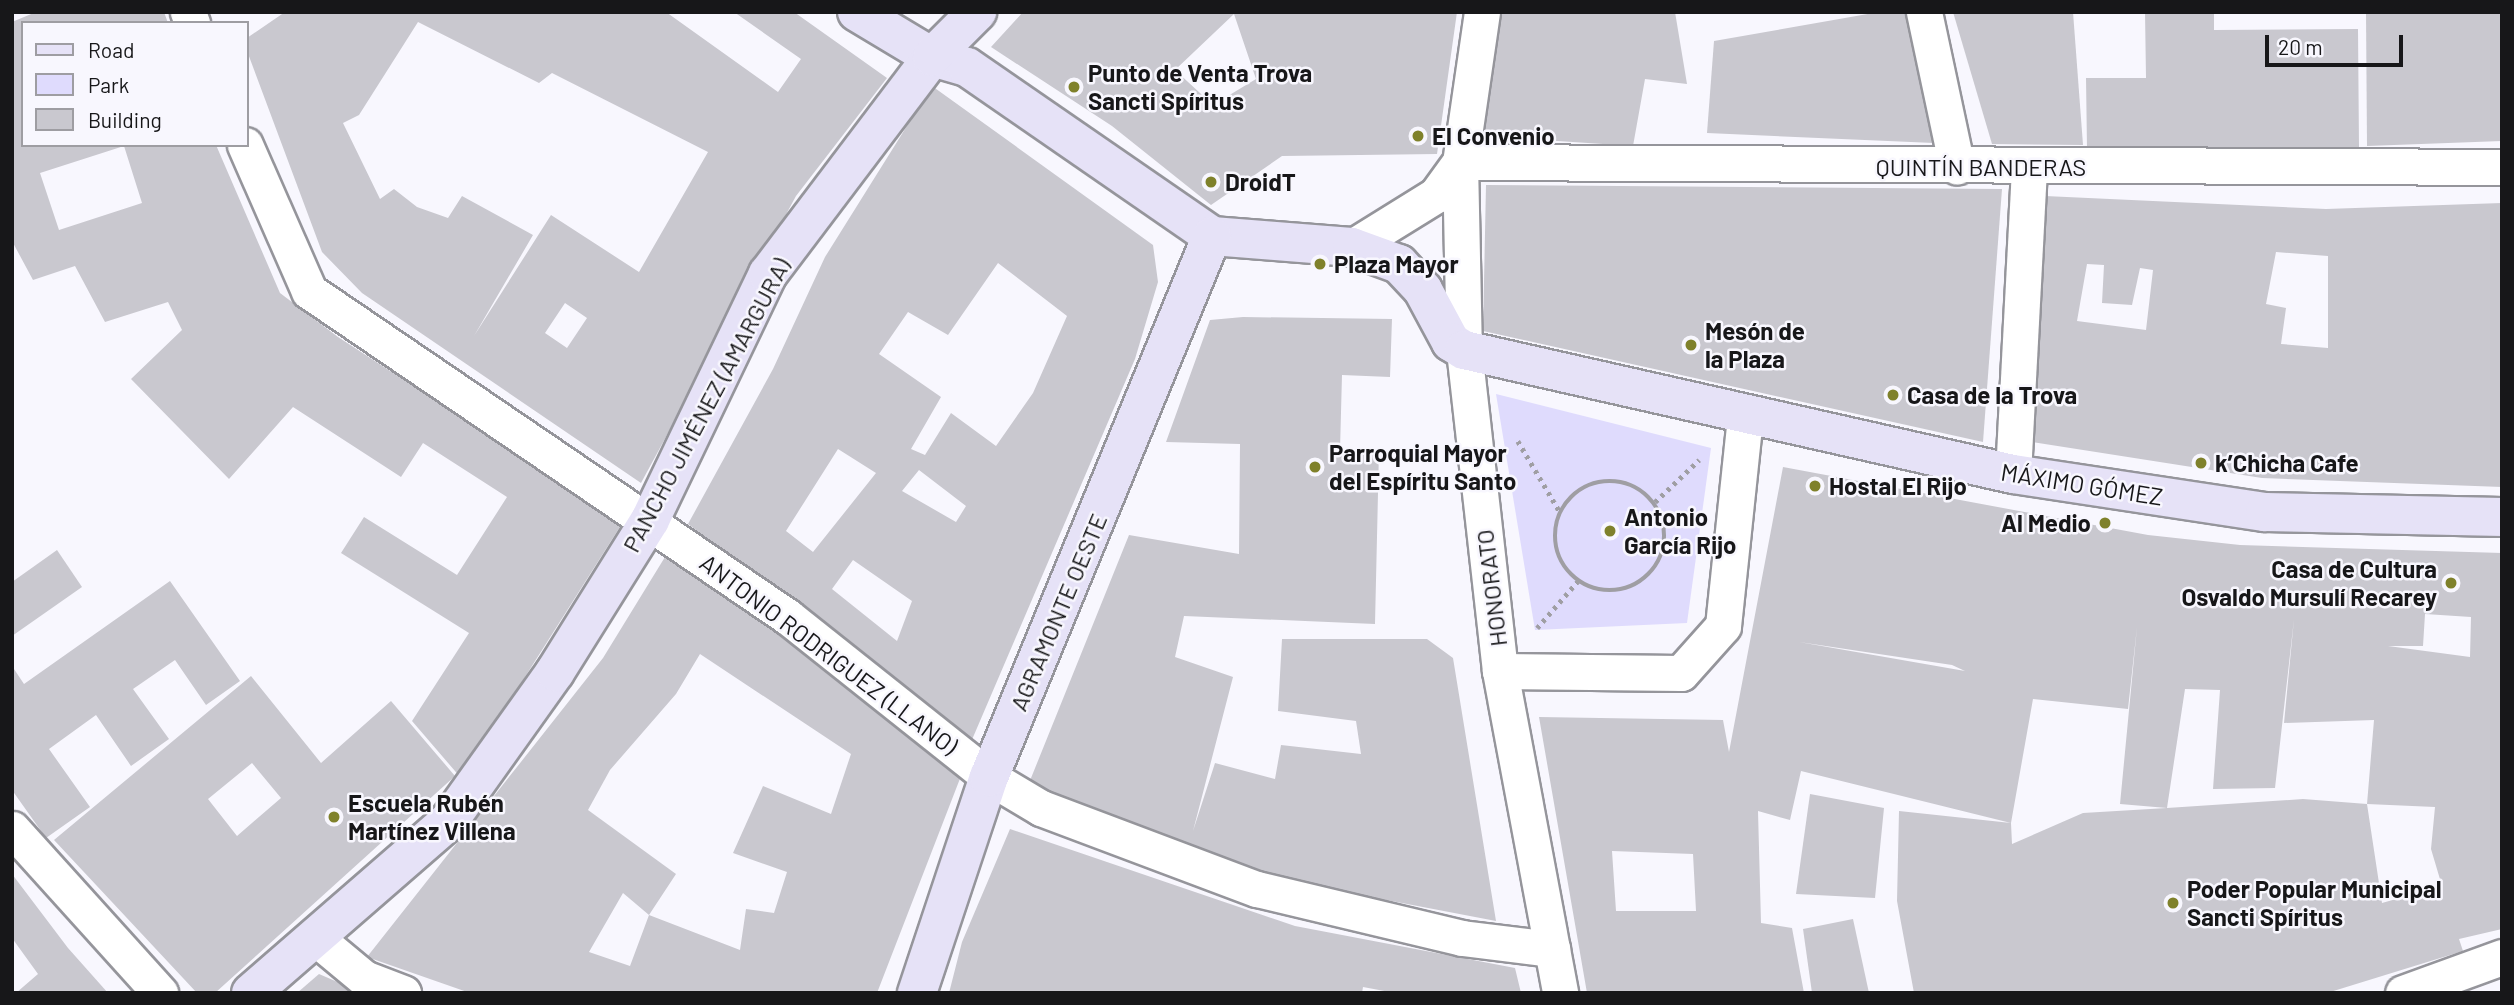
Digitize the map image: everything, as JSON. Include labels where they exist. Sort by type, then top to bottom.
[{"type":"street","points":[[857,12],[932,57],[967,67],[1212,236],[1352,247],[1379,255],[1411,274],[1451,342],[1464,350]]},
{"type":"street","name":"PANCHO JIMÉNEZ (AMARGURA)","points":[[251,993],[317,939],[448,822],[555,672],[650,520],[768,274],[932,57],[977,12]]},
{"type":"street","name":"HONORATO","points":[[1482,12],[1460,162],[1464,350],[1500,671],[1560,993]]},
{"type":"street","points":[[1924,12],[1956,167]]},
{"type":"street","name":"ANTONIO RODRIGUEZ (LLANO)","points":[[246,147],[309,291],[650,520],[788,617],[989,777],[1041,808],[1257,889],[1462,938],[1552,949]]},
{"type":"street","points":[[1352,247],[1436,195],[1460,162]]},
{"type":"street","name":"QUINTÍN BANDERAS","points":[[1460,162],[1956,167],[2502,167]]},
{"type":"street","points":[[2013,474],[2029,167]]},
{"type":"street","name":"AGRAMONTE OESTE","points":[[917,993],[989,777],[1212,236]]},
{"type":"street","name":"MÁXIMO GÓMEZ","points":[[1464,350],[1745,416],[2013,474],[2265,512],[2502,517]]},
{"type":"street","points":[[1500,671],[1681,673],[1723,626],[1745,416]]},
{"type":"street","points":[[12,829],[160,993]]},
{"type":"street","points":[[317,939],[365,978],[403,993]]},
{"type":"street","points":[[2403,993],[2502,957]]},
{"type":"path","points":[[1604,480],[1640,489],[1663,517],[1666,534],[1656,568],[1644,580],[1611,592],[1578,581],[1557,550],[1560,512],[1571,497],[1604,480]]},
{"type":"green space","points":[[1496,394],[1711,448],[1687,623],[1535,630]]},
{"type":"building","points":[[36,12],[164,12],[167,21],[21,21],[21,147],[121,147],[40,173],[59,230],[142,203],[124,147],[217,147],[280,293],[338,337],[623,522],[461,778],[412,721],[469,633],[341,553],[364,517],[457,575],[507,497],[423,443],[401,477],[293,407],[229,479],[131,379],[182,330],[168,302],[105,322],[75,266],[33,280],[12,241],[12,22]]},
{"type":"building","points":[[285,12],[666,12],[778,92],[801,59],[734,12],[794,12],[887,78],[796,196],[641,483],[362,293],[322,252],[248,54],[248,37]],"holes":[[[418,22],[539,83],[552,73],[708,152],[639,272],[551,215],[474,336],[533,235],[462,196],[448,218],[417,207],[394,189],[380,199],[343,123],[359,115]],[[565,303],[587,318],[567,348],[545,333]]]},
{"type":"building","points":[[1023,12],[1457,12],[1437,154],[1282,156],[1211,205],[1112,126],[991,47]],"holes":[[[1234,14],[1256,79],[1213,105],[1175,70]]]},
{"type":"building","points":[[1502,12],[1675,12],[1687,84],[1645,79],[1633,146],[1481,136]]},
{"type":"building","points":[[1879,12],[1908,12],[1934,143],[1707,133],[1714,41]]},
{"type":"building","points":[[1953,12],[2073,12],[2083,145],[1992,144]]},
{"type":"building","points":[[2145,12],[2214,12],[2214,30],[2358,29],[2359,147],[2087,149],[2086,78],[2146,78]]},
{"type":"building","points":[[2366,12],[2502,12],[2502,141],[2367,146]]},
{"type":"building","points":[[932,86],[1153,245],[1158,282],[1135,359],[971,742],[688,524],[773,369],[825,257]],"holes":[[[998,263],[1067,316],[1033,393],[996,446],[951,413],[925,455],[911,449],[941,397],[879,354],[908,312],[948,335]],[[838,449],[876,473],[813,552],[786,531]],[[919,470],[966,506],[956,522],[902,491]],[[853,560],[912,601],[897,641],[832,589]]]},
{"type":"building","points":[[1486,185],[2002,189],[1983,442],[1483,331]]},
{"type":"building","points":[[2045,196],[2326,209],[2502,203],[2502,487],[2262,478],[2032,442]],"holes":[[[2276,252],[2328,256],[2328,348],[2281,344],[2286,308],[2266,304]],[[2087,264],[2104,265],[2102,303],[2132,305],[2140,268],[2153,270],[2146,330],[2077,321]]]},
{"type":"building","points":[[1243,317],[1392,319],[1390,377],[1342,375],[1340,450],[1379,450],[1375,624],[1184,616],[1175,657],[1233,677],[1193,831],[1215,763],[1275,779],[1281,745],[1361,754],[1356,721],[1278,711],[1282,639],[1427,639],[1453,658],[1496,921],[1256,875],[1027,788],[1129,535],[1239,554],[1240,444],[1166,442],[1210,320]]},
{"type":"building","points":[[1783,467],[2148,535],[2240,545],[2502,553],[2502,929],[2459,939],[2463,951],[2327,993],[1914,993],[1897,901],[1899,811],[2011,823],[1801,771],[1790,820],[1758,811],[1761,923],[1792,928],[1804,993],[1587,993],[1539,717],[1723,720],[1729,752]],"holes":[[[2425,614],[2471,617],[2470,657],[2388,646],[2423,646]],[[2294,619],[2284,723],[2374,720],[2367,804],[2303,799],[2167,808],[2185,689],[2220,690],[2213,789],[2275,788]],[[2137,627],[2120,804],[2167,808],[2083,813],[2012,844],[2011,823],[2033,699],[2128,709]],[[1799,642],[1952,665],[1965,671]],[[2367,804],[2435,807],[2431,849],[2442,886],[2382,903]],[[1612,851],[1693,854],[1696,911],[1616,911]]]},
{"type":"building","points":[[57,550],[82,587],[12,636],[12,582]]},
{"type":"building","points":[[665,557],[733,598],[961,776],[877,993],[470,993],[367,957],[603,658]],"holes":[[[700,654],[851,754],[831,814],[763,786],[733,853],[787,872],[774,913],[746,909],[740,950],[649,915],[676,874],[588,810],[610,770],[676,694]],[[623,893],[649,915],[630,966],[589,952]]]},
{"type":"building","points":[[170,581],[240,681],[206,705],[175,660],[133,689],[169,739],[131,766],[96,715],[49,749],[90,807],[46,838],[12,790],[12,666],[24,684]]},
{"type":"building","name":"Escuela Rubén Martínez Villena","points":[[251,676],[321,763],[391,701],[455,776],[215,993],[197,993],[54,840]],"holes":[[[252,763],[281,798],[237,836],[208,799]]]},
{"type":"building","points":[[1810,794],[1884,808],[1875,898],[1796,894]]},
{"type":"building","points":[[1010,829],[1295,926],[1515,968],[1521,993],[1395,993],[1363,987],[1362,993],[949,993],[962,942]]},
{"type":"building","points":[[12,874],[68,948],[108,993],[16,993],[38,974],[12,938]]},
{"type":"building","points":[[1853,919],[1869,993],[1812,993],[1803,929]]},
{"type":"building","points":[[319,974],[363,993],[297,993]]},
{"type":"place","name":"Punto de Venta Trova Sancti Spíritus","points":[[1074,87]]},
{"type":"place","name":"El Convenio","points":[[1418,136]]},
{"type":"place","name":"DroidT","points":[[1211,182]]},
{"type":"place","name":"Plaza Mayor","points":[[1320,264]]},
{"type":"place","name":"Mesón de la Plaza","points":[[1691,345]]},
{"type":"place","name":"Casa de la Trova","points":[[1893,395]]},
{"type":"place","name":"k’Chicha Cafe","points":[[2201,463]]},
{"type":"place","name":"Parroquial Mayor del Espíritu Santo","points":[[1315,467]]},
{"type":"place","name":"Hostal El Rijo","points":[[1815,486]]},
{"type":"place","name":"Al Medio","points":[[2105,523]]},
{"type":"place","name":"Antonio García Rijo","points":[[1610,531]]},
{"type":"place","name":"Casa de Cultura Osvaldo Mursulí Recarey","points":[[2451,583]]},
{"type":"place","name":"Escuela Rubén Martínez Villena","points":[[334,817]]},
{"type":"place","name":"Poder Popular Municipal Sancti Spíritus","points":[[2173,903]]}]
